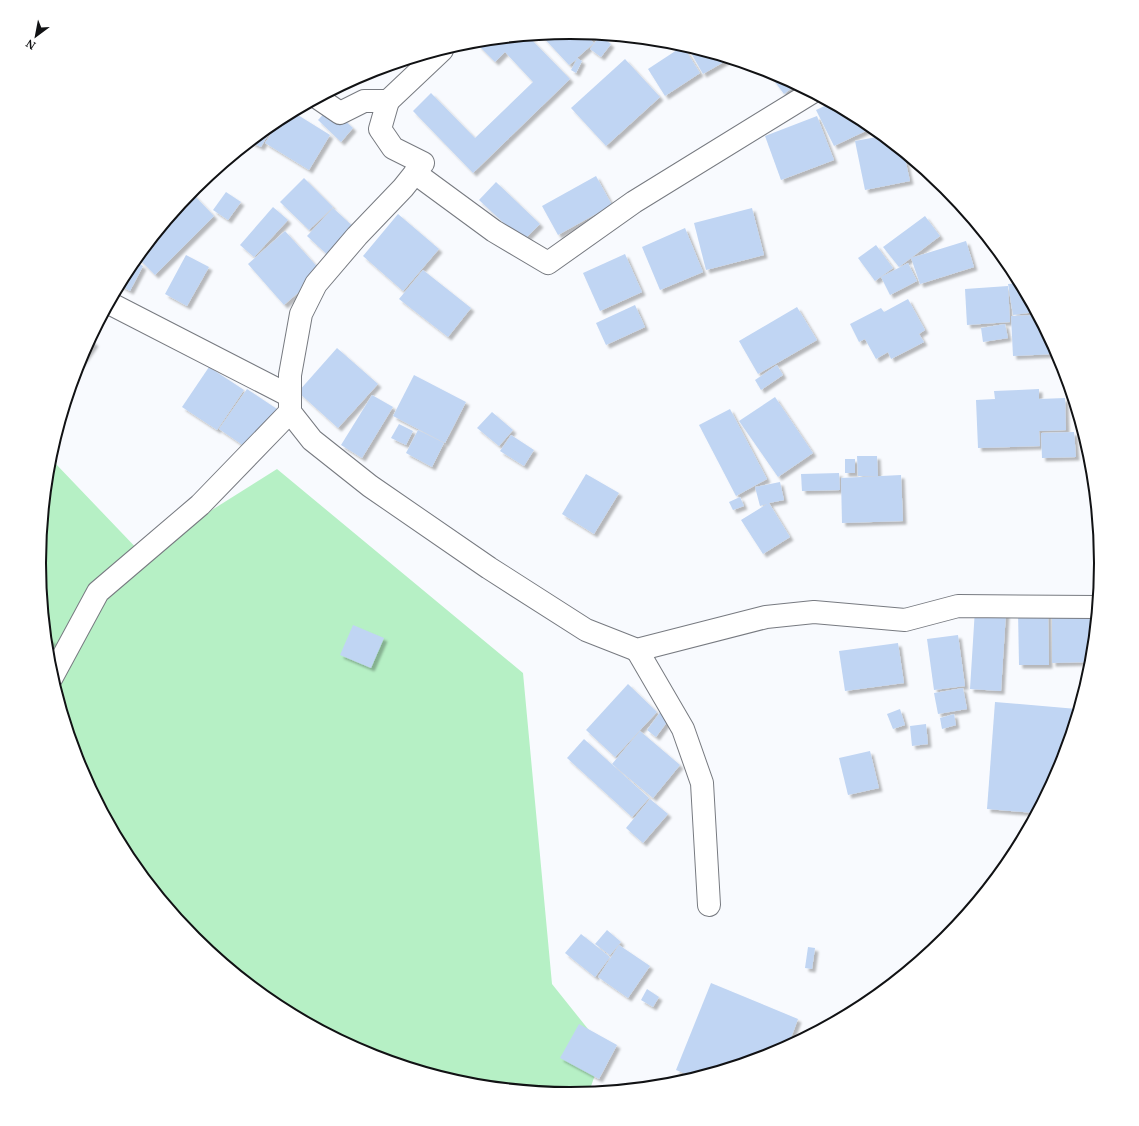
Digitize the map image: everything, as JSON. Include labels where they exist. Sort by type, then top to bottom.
[{"type":"street","points":[[57,668],[98,592],[200,505],[290,404],[290,375],[301,314],[316,284],[357,236],[403,188],[423,163],[393,148],[380,129],[388,101],[431,58]]},
{"type":"street","points":[[415,174],[494,231],[548,263],[634,202],[806,96]]},
{"type":"street","points":[[323,101],[340,113],[364,101],[388,101]]},
{"type":"street","points":[[114,306],[290,404],[312,440],[370,486],[464,551],[586,630],[637,650],[766,617],[814,612],[905,620],[958,606],[1091,607]]},
{"type":"street","points":[[637,650],[683,729],[702,783],[709,905]]},
{"type":"green space","points":[[56,464],[142,554],[277,469],[523,673],[552,984],[604,1049],[591,1086],[535,1086],[501,1083],[434,1069],[369,1047],[307,1017],[278,999],[251,979],[199,934],[154,882],[116,825],[85,764],[63,699],[50,631],[47,597],[47,529],[50,495]]},
{"type":"building","points":[[532,40],[570,79],[473,173],[413,111],[431,93],[475,138],[533,82],[505,52],[495,62],[480,47]]},
{"type":"building","points":[[545,40],[591,40],[594,43],[577,58],[582,61],[576,73],[571,70],[577,59],[569,65]]},
{"type":"building","points":[[597,40],[606,40],[611,44],[601,57],[590,49]]},
{"type":"building","points":[[677,50],[687,53],[700,73],[665,96],[648,69]]},
{"type":"building","points":[[691,54],[723,62],[703,74]]},
{"type":"building","points":[[625,59],[660,97],[606,146],[571,108]]},
{"type":"building","points":[[774,81],[791,89],[784,94]]},
{"type":"building","points":[[825,106],[866,131],[834,146],[816,110]]},
{"type":"building","points":[[330,107],[353,128],[341,142],[318,120]]},
{"type":"building","points":[[298,115],[330,135],[309,170],[265,143],[273,131]]},
{"type":"building","points":[[817,116],[834,160],[781,180],[765,136]]},
{"type":"building","points":[[268,134],[261,147],[255,144]]},
{"type":"building","points":[[875,137],[906,161],[910,181],[865,190],[855,141]]},
{"type":"building","points":[[596,176],[612,205],[558,235],[542,206]]},
{"type":"building","points":[[304,178],[333,207],[309,230],[280,202]]},
{"type":"building","points":[[496,182],[540,224],[523,241],[479,200]]},
{"type":"building","points":[[226,192],[241,202],[228,220],[213,210]]},
{"type":"building","points":[[195,196],[214,216],[155,275],[142,262],[154,244]]},
{"type":"building","points":[[273,207],[288,220],[254,257],[240,245]]},
{"type":"building","points":[[333,208],[358,231],[332,259],[307,236]]},
{"type":"building","points":[[752,208],[764,255],[706,270],[694,223]]},
{"type":"building","points":[[398,214],[439,249],[403,291],[363,256]]},
{"type":"building","points":[[925,216],[940,236],[899,267],[883,247]]},
{"type":"building","points":[[685,228],[703,272],[660,290],[642,247]]},
{"type":"building","points":[[285,231],[322,272],[284,305],[248,264]]},
{"type":"building","points":[[966,241],[974,267],[920,284],[911,258]]},
{"type":"building","points":[[876,245],[893,268],[875,281],[858,258]]},
{"type":"building","points":[[625,254],[642,292],[600,311],[583,273]]},
{"type":"building","points":[[186,255],[209,267],[187,306],[165,294]]},
{"type":"building","points":[[908,263],[917,281],[890,295],[881,277]]},
{"type":"building","points":[[140,264],[143,266],[130,291],[124,288]]},
{"type":"building","points":[[423,270],[471,308],[448,337],[399,299]]},
{"type":"building","points":[[1008,284],[1012,284],[1029,313],[1013,315]]},
{"type":"building","points":[[1008,286],[1010,322],[967,325],[965,289]]},
{"type":"building","points":[[908,299],[925,330],[919,334],[924,342],[891,359],[888,352],[876,359],[865,339],[859,342],[850,324],[881,308],[884,312]]},
{"type":"building","points":[[635,305],[645,327],[606,345],[596,323]]},
{"type":"building","points":[[797,307],[817,340],[758,374],[739,341]]},
{"type":"building","points":[[1031,315],[1050,354],[1013,356],[1011,316]]},
{"type":"building","points":[[1005,324],[1008,338],[983,342],[981,328]]},
{"type":"building","points":[[337,348],[378,384],[338,428],[298,392]]},
{"type":"building","points":[[777,365],[783,375],[761,390],[755,380]]},
{"type":"building","points":[[209,367],[244,390],[217,430],[182,407]]},
{"type":"building","points":[[414,375],[466,402],[445,443],[393,416]]},
{"type":"building","points":[[247,389],[277,409],[250,450],[219,429]]},
{"type":"building","points":[[1039,389],[1039,399],[1065,398],[1066,430],[1039,431],[1040,446],[978,448],[976,400],[995,399],[994,391]]},
{"type":"building","points":[[372,395],[393,407],[362,458],[341,445]]},
{"type":"building","points":[[775,397],[813,453],[778,477],[739,421]]},
{"type":"building","points":[[730,409],[767,479],[736,496],[699,425]]},
{"type":"building","points":[[492,412],[513,430],[499,446],[477,428]]},
{"type":"building","points":[[399,424],[413,431],[406,445],[391,438]]},
{"type":"building","points":[[418,430],[444,443],[432,467],[406,453]]},
{"type":"building","points":[[1074,432],[1076,457],[1042,458],[1041,433]]},
{"type":"building","points":[[511,435],[534,450],[524,466],[500,451]]},
{"type":"building","points":[[857,456],[877,456],[878,476],[858,476]]},
{"type":"building","points":[[845,459],[855,459],[855,473],[845,473]]},
{"type":"building","points":[[839,473],[840,490],[802,491],[801,474]]},
{"type":"building","points":[[586,474],[619,493],[594,534],[562,514]]},
{"type":"building","points":[[901,475],[903,521],[842,523],[841,478]]},
{"type":"building","points":[[780,482],[784,500],[769,503],[790,537],[763,554],[741,520],[767,504],[760,506],[755,487]]},
{"type":"building","points":[[740,497],[744,506],[733,510],[729,502]]},
{"type":"building","points":[[975,609],[1006,612],[1001,691],[970,689]]},
{"type":"building","points":[[1018,611],[1048,611],[1049,665],[1019,665]]},
{"type":"building","points":[[1052,612],[1091,612],[1083,662],[1052,663]]},
{"type":"building","points":[[353,625],[384,638],[371,668],[340,655]]},
{"type":"building","points":[[958,635],[965,686],[934,690],[927,639]]},
{"type":"building","points":[[898,643],[904,683],[845,691],[839,651]]},
{"type":"building","points":[[628,684],[657,712],[615,757],[586,730]]},
{"type":"building","points":[[963,688],[967,709],[938,714],[934,693]]},
{"type":"building","points":[[995,702],[1073,709],[1054,764],[1030,813],[987,809]]},
{"type":"building","points":[[900,709],[905,725],[893,729],[887,714]]},
{"type":"building","points":[[661,711],[670,718],[656,737],[647,730]]},
{"type":"building","points":[[954,714],[956,725],[942,729],[940,718]]},
{"type":"building","points":[[926,724],[928,744],[912,746],[910,726]]},
{"type":"building","points":[[640,731],[680,765],[653,798],[612,764]]},
{"type":"building","points":[[584,739],[649,798],[632,817],[567,758]]},
{"type":"building","points":[[870,751],[879,788],[848,795],[839,758]]},
{"type":"building","points":[[650,799],[668,814],[643,843],[626,828]]},
{"type":"building","points":[[607,930],[621,942],[610,955],[595,944]]},
{"type":"building","points":[[581,934],[610,957],[595,977],[565,953]]},
{"type":"building","points":[[619,945],[650,966],[628,998],[598,977]]},
{"type":"building","points":[[808,947],[815,948],[812,969],[805,968]]},
{"type":"building","points":[[711,983],[798,1019],[791,1037],[770,1047],[705,1069],[686,1074],[676,1070]]},
{"type":"building","points":[[647,989],[659,997],[653,1007],[641,1000]]},
{"type":"building","points":[[579,1024],[617,1045],[599,1079],[560,1058]]}]
